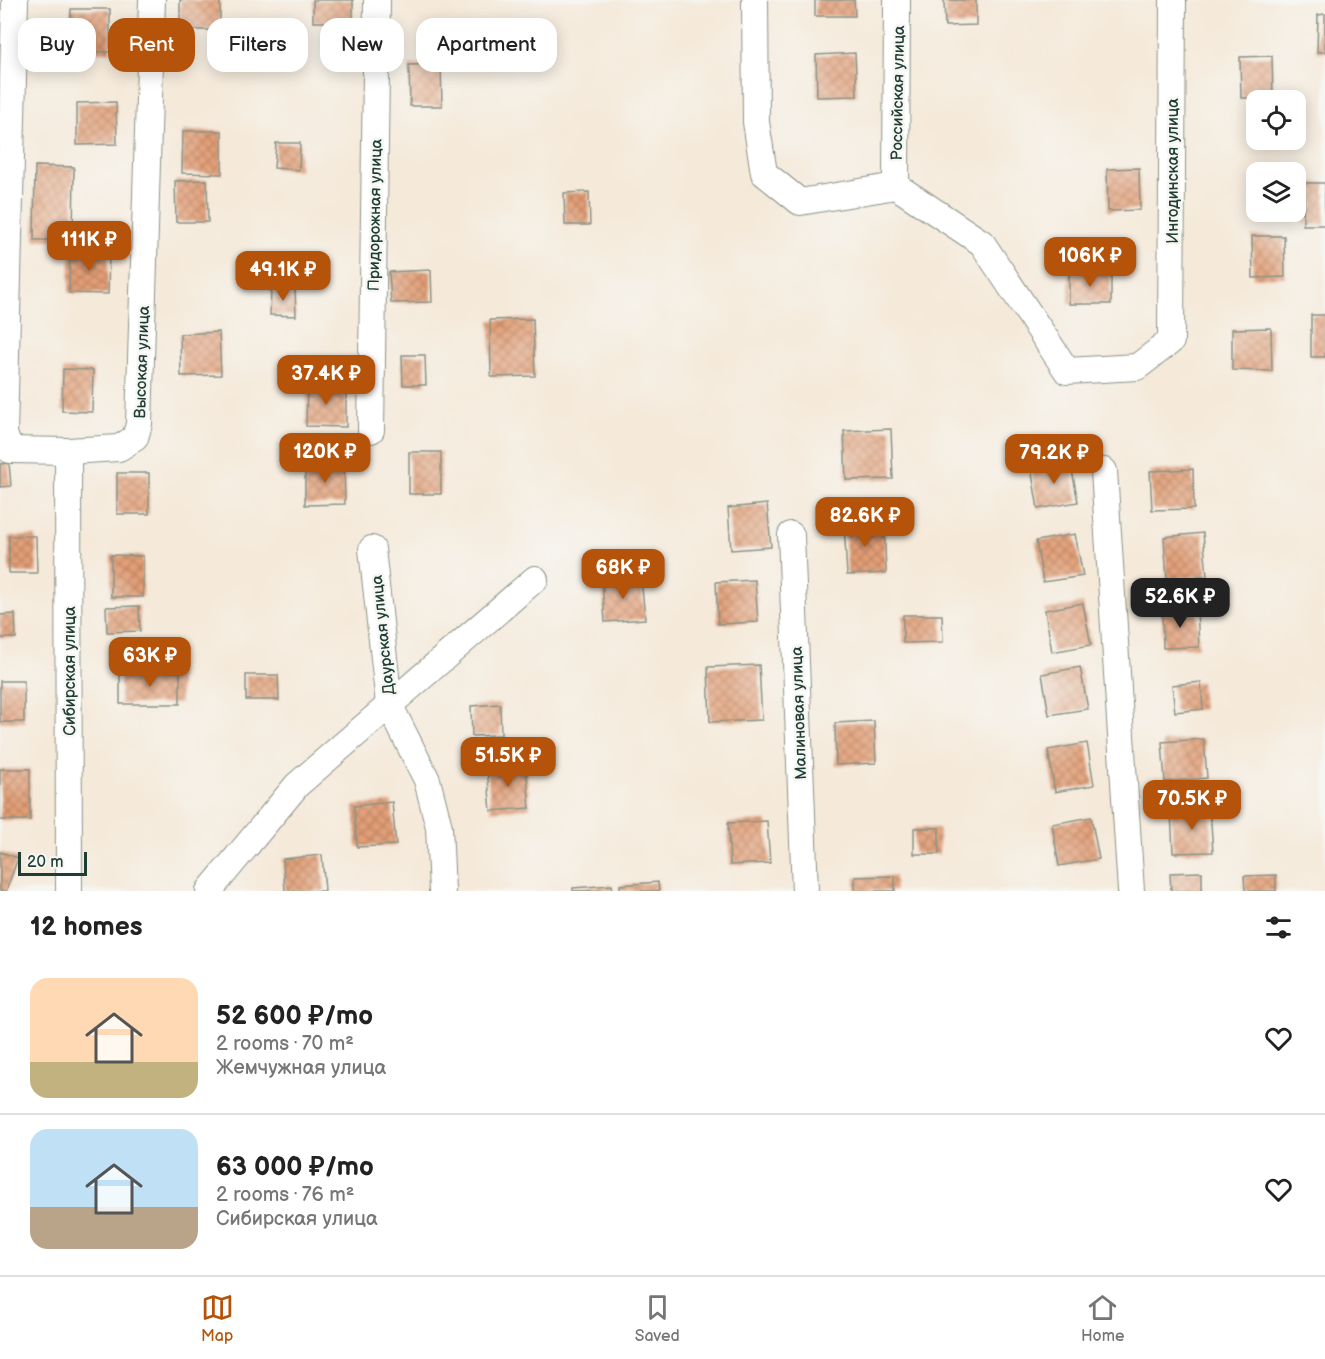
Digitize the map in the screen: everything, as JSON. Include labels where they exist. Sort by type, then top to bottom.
[{"type":"street","name":"Высокая улица","points":[[15,0],[4,434],[10,450],[69,451],[119,448],[135,438],[139,424],[152,0]]},
{"type":"street","name":"Придорожная улица","points":[[371,430],[377,0]]},
{"type":"street","points":[[755,0],[756,122],[764,173],[800,202],[896,186]]},
{"type":"street","name":"Российская улица","points":[[896,186],[897,0]]},
{"type":"street","name":"Ингодинская улица","points":[[896,186],[982,243],[1067,371],[1137,367],[1171,341],[1173,0]]},
{"type":"street","name":"Сибирская улица","points":[[69,451],[69,891]]},
{"type":"street","points":[[1104,471],[1131,891]]},
{"type":"street","name":"Малиновая улица","points":[[791,535],[805,891]]},
{"type":"street","name":"Даурская улица","points":[[372,549],[389,704],[427,780],[439,827],[442,891]]},
{"type":"street","points":[[209,891],[297,784],[535,579]]},
{"type":"building","points":[[180,0],[220,0],[220,18],[207,18],[207,30],[195,30],[195,18],[180,18]]},
{"type":"building","points":[[313,0],[353,0],[353,18],[320,18],[320,22],[313,22]]},
{"type":"building","points":[[815,0],[854,0],[855,16],[815,16]]},
{"type":"building","points":[[944,0],[976,0],[976,25],[945,26]]},
{"type":"building","points":[[71,9],[110,9],[108,52],[96,52],[96,18],[71,18]]},
{"type":"building","points":[[1325,14],[1325,52],[1317,52],[1318,15]]},
{"type":"building","points":[[855,53],[857,96],[817,97],[816,55]]},
{"type":"building","points":[[1272,56],[1273,90],[1246,90],[1246,98],[1241,98],[1240,57]]},
{"type":"building","points":[[409,65],[416,65],[416,72],[441,72],[442,106],[410,106]]},
{"type":"building","points":[[116,102],[117,144],[77,145],[77,103]]},
{"type":"building","points":[[183,131],[222,131],[222,174],[182,173]]},
{"type":"building","points":[[276,143],[300,143],[299,170],[274,168]]},
{"type":"building","points":[[35,166],[74,167],[73,240],[34,240]]},
{"type":"building","points":[[1139,168],[1140,210],[1108,211],[1107,169]]},
{"type":"building","points":[[207,180],[208,222],[176,222],[175,181]]},
{"type":"building","points":[[1306,183],[1325,183],[1325,225],[1303,225],[1303,222],[1306,222]]},
{"type":"building","points":[[589,192],[590,225],[565,225],[564,193]]},
{"type":"building","points":[[1252,236],[1284,236],[1285,277],[1253,278]]},
{"type":"building","points":[[70,251],[109,252],[108,294],[69,293]]},
{"type":"building","points":[[431,270],[432,302],[391,303],[389,272]]},
{"type":"building","points":[[1069,272],[1111,272],[1111,304],[1069,304]]},
{"type":"building","points":[[271,289],[295,289],[296,316],[270,315]]},
{"type":"building","points":[[1311,315],[1325,315],[1325,357],[1311,357]]},
{"type":"building","points":[[533,319],[535,376],[491,377],[490,320]]},
{"type":"building","points":[[1271,328],[1272,371],[1232,370],[1232,329]]},
{"type":"building","points":[[219,332],[221,375],[181,376],[180,334]]},
{"type":"building","points":[[402,355],[425,355],[426,385],[403,385]]},
{"type":"building","points":[[63,369],[93,370],[92,412],[62,411]]},
{"type":"building","points":[[307,385],[346,385],[346,427],[306,426]]},
{"type":"building","points":[[891,429],[893,479],[846,480],[844,431]]},
{"type":"building","points":[[409,452],[441,452],[441,494],[409,494]]},
{"type":"building","points":[[1070,460],[1078,502],[1038,509],[1031,468]]},
{"type":"building","points":[[344,462],[345,504],[305,505],[305,463]]},
{"type":"building","points":[[9,463],[11,486],[0,487],[0,464]]},
{"type":"building","points":[[1193,469],[1194,509],[1152,510],[1150,471]]},
{"type":"building","points":[[117,473],[149,473],[149,514],[117,514]]},
{"type":"building","points":[[767,504],[771,547],[731,550],[728,508]]},
{"type":"building","points":[[884,522],[886,573],[847,575],[844,524]]},
{"type":"building","points":[[1203,533],[1207,576],[1167,579],[1164,537]]},
{"type":"building","points":[[1075,534],[1083,576],[1043,582],[1036,541]]},
{"type":"building","points":[[9,536],[36,536],[37,573],[9,573]]},
{"type":"building","points":[[111,555],[143,556],[143,597],[111,597]]},
{"type":"building","points":[[641,577],[645,619],[605,622],[602,580]]},
{"type":"building","points":[[755,580],[758,622],[718,624],[716,582]]},
{"type":"building","points":[[1083,603],[1091,645],[1052,652],[1045,610]]},
{"type":"building","points":[[139,606],[140,631],[107,632],[106,607]]},
{"type":"building","points":[[1197,609],[1199,647],[1163,648],[1162,611]]},
{"type":"building","points":[[15,614],[16,638],[0,638],[0,615]]},
{"type":"building","points":[[903,615],[942,615],[943,642],[903,643]]},
{"type":"building","points":[[759,665],[762,720],[710,722],[708,667]]},
{"type":"building","points":[[1080,667],[1088,709],[1049,715],[1042,674]]},
{"type":"building","points":[[120,672],[180,672],[180,704],[120,704]]},
{"type":"building","points":[[246,675],[278,675],[279,700],[246,700]]},
{"type":"building","points":[[0,681],[24,681],[24,722],[0,722]]},
{"type":"building","points":[[1201,682],[1203,709],[1175,712],[1172,685]]},
{"type":"building","points":[[500,704],[501,735],[472,736],[471,706]]},
{"type":"building","points":[[874,721],[876,763],[836,765],[835,723]]},
{"type":"building","points":[[1204,739],[1207,778],[1165,782],[1162,742]]},
{"type":"building","points":[[1087,743],[1094,785],[1055,792],[1048,750]]},
{"type":"building","points":[[526,766],[530,808],[491,811],[487,769]]},
{"type":"building","points":[[0,769],[30,769],[30,820],[0,820]]},
{"type":"building","points":[[392,802],[396,845],[357,847],[354,806]]},
{"type":"building","points":[[1210,809],[1213,852],[1173,853],[1171,811]]},
{"type":"building","points":[[1091,817],[1099,859],[1059,866],[1052,824]]},
{"type":"building","points":[[767,821],[770,863],[730,865],[728,823]]},
{"type":"building","points":[[914,828],[939,828],[939,854],[914,854]]},
{"type":"building","points":[[0,852],[18,858],[6,891],[0,891]]},
{"type":"building","points":[[322,855],[325,891],[285,891],[283,859]]},
{"type":"building","points":[[1202,872],[1202,891],[1171,891],[1170,873]]},
{"type":"building","points":[[1276,875],[1276,891],[1245,891],[1244,876]]},
{"type":"building","points":[[895,876],[895,891],[855,891],[855,877]]},
{"type":"building","points":[[658,882],[659,891],[620,891],[620,885]]},
{"type":"building","points":[[612,885],[613,891],[573,891],[573,888]]}]
